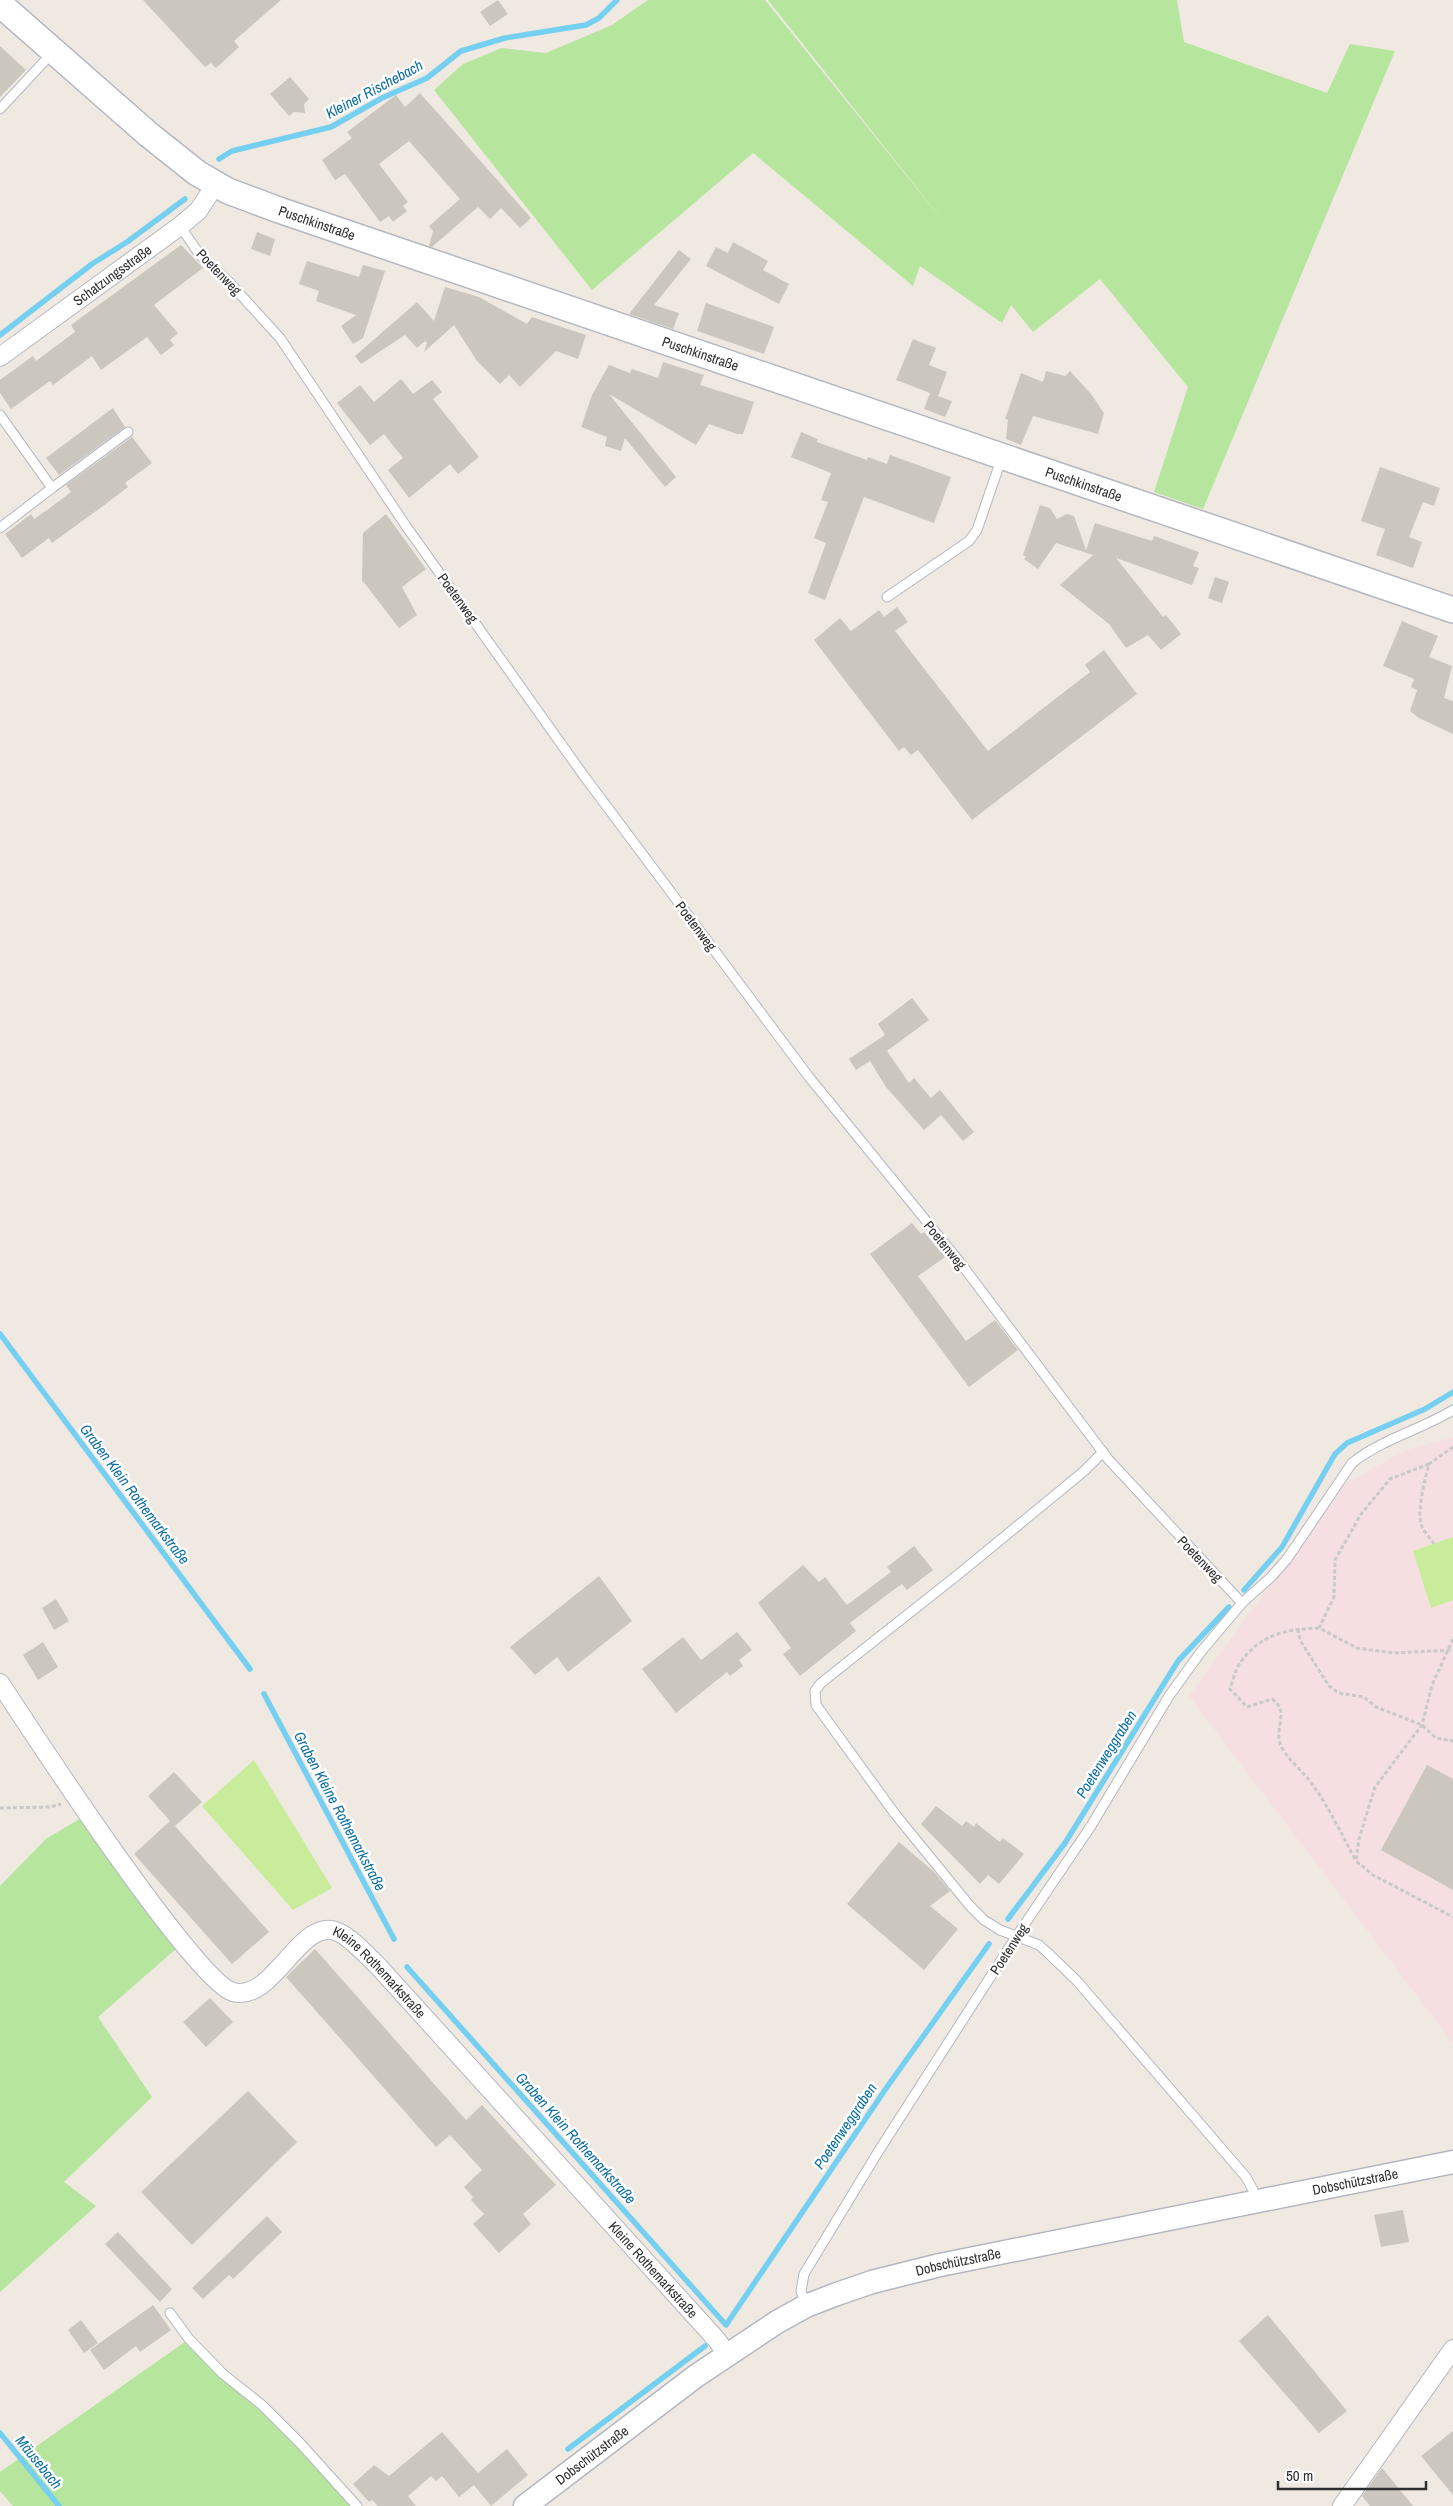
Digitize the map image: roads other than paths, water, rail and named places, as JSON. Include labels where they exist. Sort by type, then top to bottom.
[{"type":"main road","name":"Puschkinstraße","points":[[0,4],[148,134],[207,179],[289,214],[1453,610]]},
{"type":"street","name":"Schatzungsstraße","points":[[0,357],[198,211],[207,179]]},
{"type":"street","name":"Kleine Rothemarkstraße","points":[[0,1683],[78,1800],[183,1943],[213,1980],[230,1992],[239,1994],[256,1989],[312,1935],[326,1930],[338,1932],[378,1966],[584,2191],[716,2339],[727,2354]]},
{"type":"street","name":"Dobschützstraße","points":[[525,2506],[727,2354],[806,2306],[872,2282],[902,2274],[1453,2162]]},
{"type":"street","points":[[1342,2506],[1453,2349]]},
{"type":"lane","points":[[0,109],[53,52]]},
{"type":"lane","name":"Poetenweg","points":[[180,226],[200,255],[280,338],[406,526],[628,836],[809,1077],[958,1261],[1103,1452],[1157,1514],[1242,1603]]},
{"type":"lane","points":[[0,415],[52,488]]},
{"type":"lane","points":[[0,528],[128,432]]},
{"type":"lane","points":[[887,597],[969,540],[977,530],[1002,457]]},
{"type":"lane","name":"Poetenweg","points":[[806,2306],[801,2291],[804,2274],[878,2152],[1016,1937],[1091,1826],[1170,1696],[1200,1653],[1242,1603],[1271,1577],[1287,1558],[1352,1463],[1366,1452],[1434,1421],[1453,1410]]},
{"type":"lane","points":[[1103,1452],[1083,1472],[960,1573],[821,1683],[815,1691],[816,1705],[929,1858],[984,1920],[1016,1937],[1039,1945],[1077,1981],[1246,2177],[1253,2190],[1256,2202]]},
{"type":"lane","points":[[170,2313],[189,2339],[223,2374],[262,2405],[300,2443],[357,2506]]},
{"type":"waterway","name":"Kleiner Rischebach","points":[[219,159],[232,151],[331,127],[382,98],[427,78],[461,51],[505,38],[586,25],[599,18],[617,0]]},
{"type":"waterway","name":"Kleiner Rischebach","points":[[0,335],[92,264],[127,242],[185,199]]},
{"type":"waterway","name":"Graben Klein Rothemarkstraße","points":[[0,1334],[250,1669]]},
{"type":"waterway","name":"Poetenweggraben","points":[[1244,1590],[1282,1547],[1335,1454],[1347,1443],[1425,1409],[1453,1392]]},
{"type":"waterway","name":"Poetenweggraben","points":[[1008,1919],[1065,1843],[1178,1661],[1229,1607]]},
{"type":"waterway","name":"Graben Kleine Rothemarkstraße","points":[[264,1694],[394,1939]]},
{"type":"waterway","name":"Graben Klein Rothemarkstraße","points":[[407,1967],[726,2325],[887,2087],[989,1944]]},
{"type":"waterway","name":"Poetenweggraben","points":[[568,2449],[705,2346]]},
{"type":"waterway","name":"Mäusebach","points":[[0,2433],[59,2506]]}]
